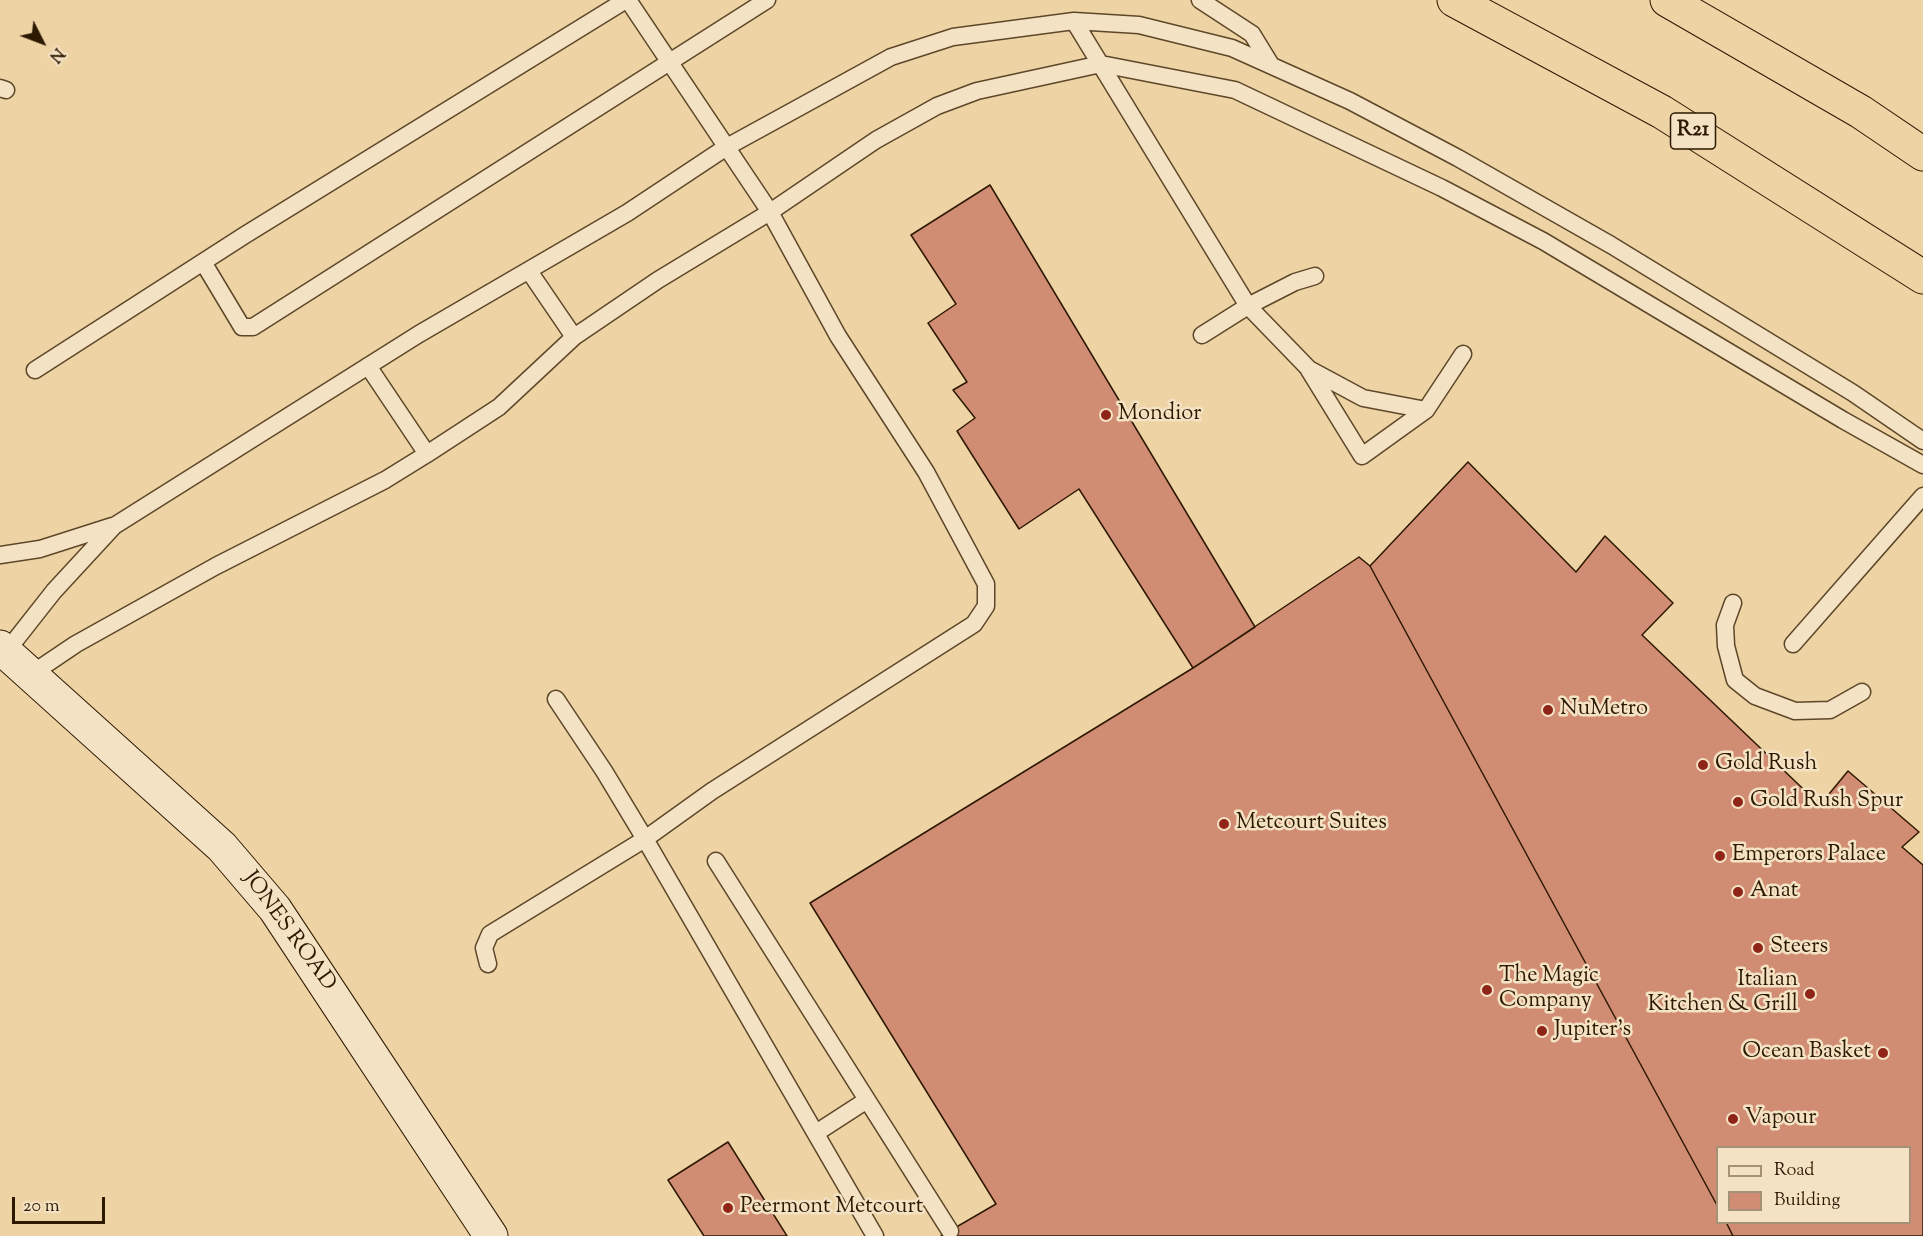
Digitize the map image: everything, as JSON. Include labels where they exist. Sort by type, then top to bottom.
[{"type":"highway","name":"R21","points":[[1454,0],[1662,112],[1923,277]]},
{"type":"highway","points":[[1667,0],[1861,112],[1923,154]]},
{"type":"street","name":"JONES ROAD","points":[[3,649],[130,761],[222,847],[275,909],[491,1236]]},
{"type":"lane","points":[[35,370],[203,262],[627,0],[770,212],[838,336],[926,472],[986,584],[986,606],[974,624],[712,791],[645,839],[490,934],[484,948],[488,964]]},
{"type":"lane","points":[[203,262],[242,327],[253,327],[767,0]]},
{"type":"lane","points":[[1200,0],[1252,34],[1271,65]]},
{"type":"lane","points":[[1074,21],[1248,306],[1308,369],[1362,456],[1426,410],[1462,354]]},
{"type":"lane","points":[[0,555],[40,549],[114,526],[368,366],[627,213],[725,148],[891,57],[953,37],[1074,21],[1139,25],[1232,48],[1350,101],[1458,158],[1611,245],[1843,386],[1923,441]]},
{"type":"lane","points":[[30,675],[76,644],[216,566],[385,480],[427,454],[499,407],[574,337],[658,280],[770,212],[876,140],[937,105],[1014,81],[1101,64],[1235,90],[1442,188],[1543,241],[1843,420],[1923,465]]},
{"type":"lane","points":[[529,271],[574,337]]},
{"type":"lane","points":[[1202,336],[1248,306],[1295,282],[1315,276]]},
{"type":"lane","points":[[368,366],[427,454]]},
{"type":"lane","points":[[1308,369],[1363,398],[1426,410]]},
{"type":"lane","points":[[1793,644],[1923,496]]},
{"type":"lane","points":[[3,649],[114,526]]},
{"type":"lane","points":[[1733,603],[1725,625],[1726,646],[1735,680],[1755,696],[1795,711],[1830,710],[1862,692]]},
{"type":"lane","points":[[556,699],[604,771],[645,839],[875,1236]]},
{"type":"lane","points":[[716,861],[950,1231]]},
{"type":"lane","points":[[816,1134],[867,1100]]},
{"type":"building","points":[[990,185],[1255,627],[1193,668],[1079,489],[1019,529],[957,431],[975,418],[953,390],[967,382],[928,323],[956,304],[911,235]]},
{"type":"building","name":"Emperors Palace","points":[[1468,462],[1576,572],[1605,536],[1673,603],[1642,635],[1820,805],[1848,771],[1919,832],[1902,847],[1923,865],[1923,1236],[1733,1236],[1727,1224],[1911,1224],[1911,1146],[1716,1146],[1716,1203],[1370,566]]},
{"type":"building","name":"Metcourt Suites","points":[[1359,557],[1370,566],[1716,1203],[1716,1224],[1727,1224],[1733,1236],[941,1236],[996,1204],[810,903],[1193,668]]},
{"type":"building","name":"Peermont Metcourt","points":[[728,1142],[787,1236],[704,1236],[668,1180]]},
{"type":"place","name":"Mondior","points":[[1106,415]]},
{"type":"place","name":"NuMetro","points":[[1548,710]]},
{"type":"place","name":"Gold Rush","points":[[1703,765]]},
{"type":"place","name":"Gold Rush Spur","points":[[1738,802]]},
{"type":"place","name":"Metcourt Suites","points":[[1224,824]]},
{"type":"place","name":"Emperors Palace","points":[[1720,856]]},
{"type":"place","name":"Anat","points":[[1738,892]]},
{"type":"place","name":"Steers","points":[[1758,948]]},
{"type":"place","name":"The Magic Company","points":[[1487,990]]},
{"type":"place","name":"Italian Kitchen & Grill","points":[[1810,994]]},
{"type":"place","name":"Jupiter's","points":[[1542,1031]]},
{"type":"place","name":"Ocean Basket","points":[[1883,1053]]},
{"type":"place","name":"Vapour","points":[[1733,1119]]},
{"type":"place","name":"Peermont Metcourt","points":[[728,1208]]}]
